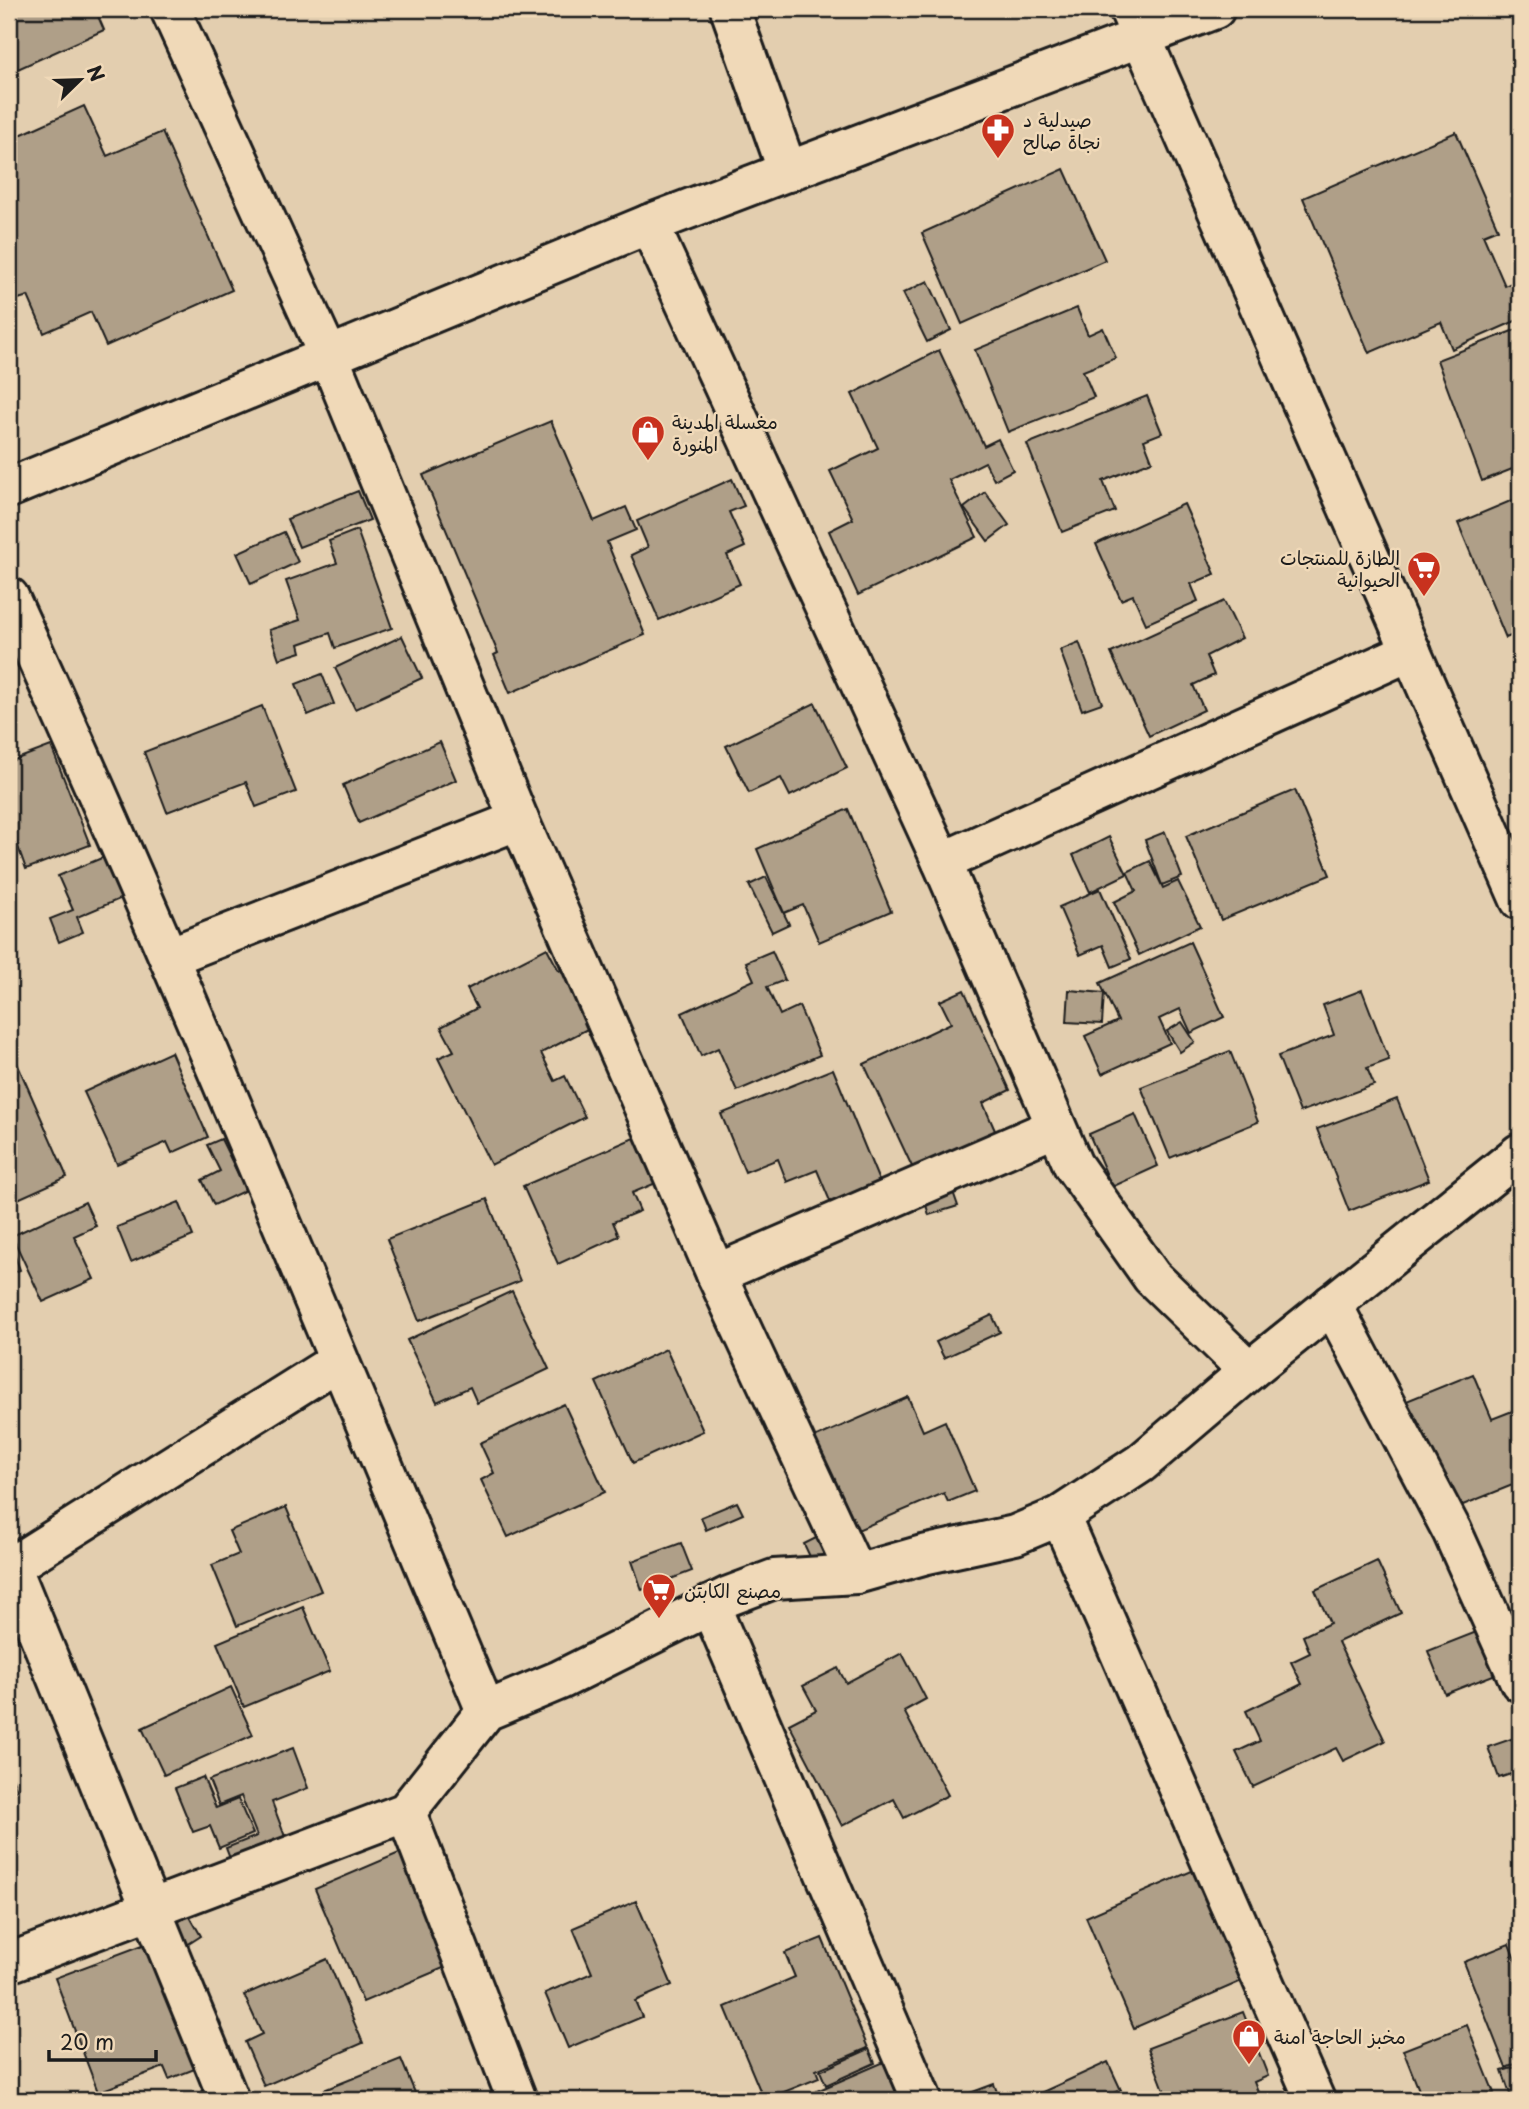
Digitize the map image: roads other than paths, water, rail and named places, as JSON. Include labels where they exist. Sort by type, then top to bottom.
[{"type":"street","points":[[170,9],[328,357],[519,820],[716,1274],[856,1574]]},
{"type":"street","points":[[730,9],[788,172]]},
{"type":"street","points":[[9,488],[649,224],[788,172],[1134,22],[1215,9]]},
{"type":"street","points":[[1134,22],[1520,900]]},
{"type":"street","points":[[649,224],[942,862],[1073,1165],[1152,1277],[1249,1371]]},
{"type":"street","points":[[9,597],[169,957],[486,1711]]},
{"type":"street","points":[[942,862],[1411,651]]},
{"type":"street","points":[[169,957],[519,820]]},
{"type":"street","points":[[716,1274],[1056,1127]]},
{"type":"street","points":[[9,1964],[149,1908],[406,1812],[486,1711],[560,1680],[709,1605],[774,1579],[856,1574],[923,1555],[1015,1535],[1060,1516],[1141,1463],[1249,1371],[1520,1153]]},
{"type":"street","points":[[1332,1304],[1452,1531],[1520,1682]]},
{"type":"street","points":[[229,2100],[10,1565],[338,1361]]},
{"type":"street","points":[[1060,1516],[1315,2100]]},
{"type":"street","points":[[709,1605],[922,2100]]},
{"type":"street","points":[[406,1812],[517,2100]]},
{"type":"place","name":"صيدلية د نجاة صالح","points":[[998,160]]},
{"type":"place","name":"مغسلة المدينة المنورة","points":[[648,462]]},
{"type":"place","name":"الطازة للمنتجات الحيوانية","points":[[1424,598]]},
{"type":"place","name":"مصنع الكابتن","points":[[659,1620]]},
{"type":"place","name":"مخبز الحاجة امنة","points":[[1249,2066]]}]
